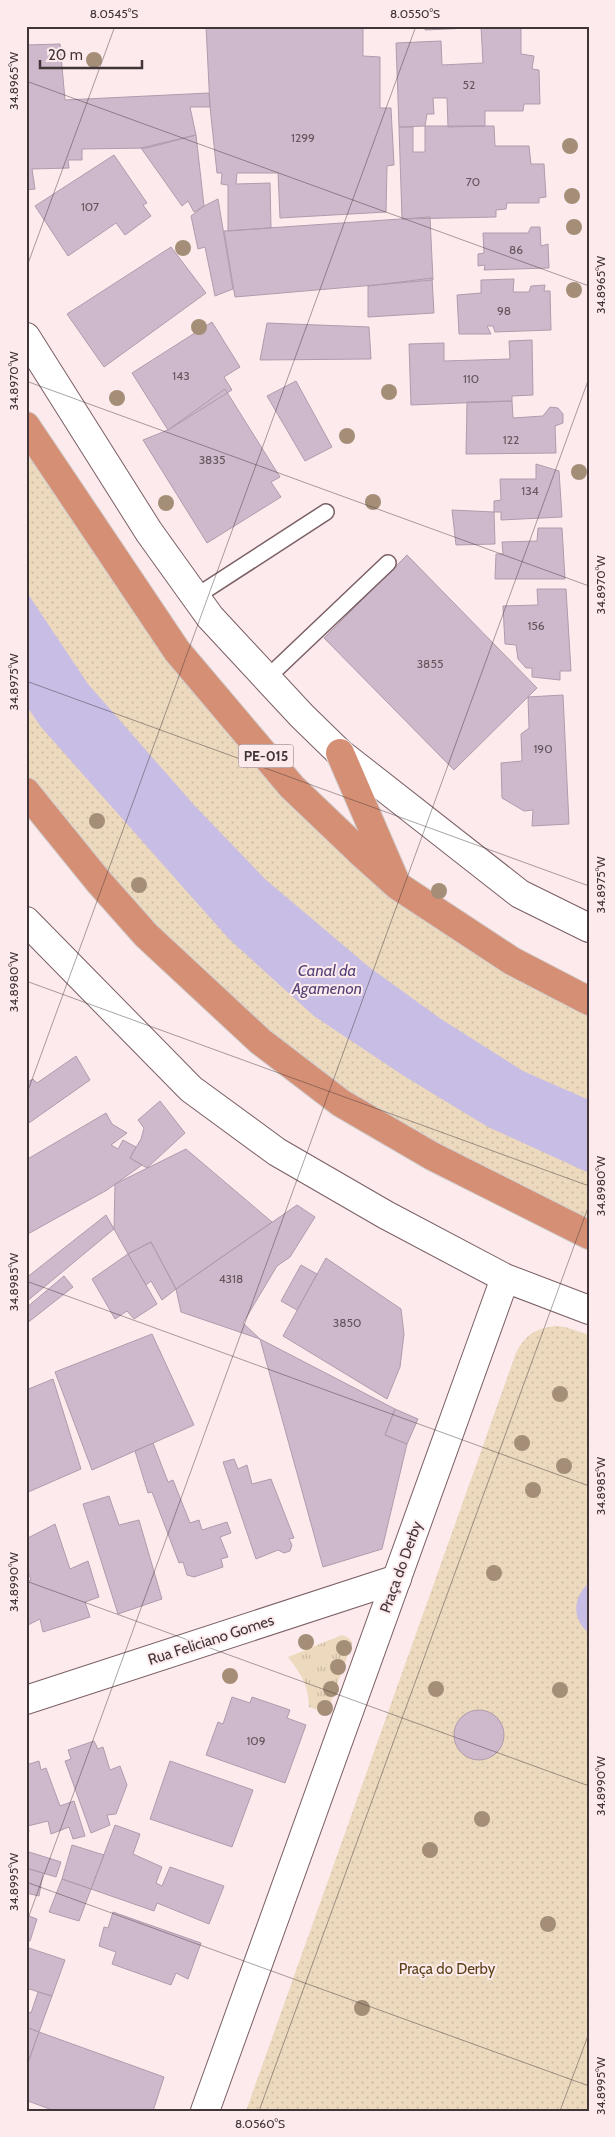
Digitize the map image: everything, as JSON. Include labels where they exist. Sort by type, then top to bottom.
[{"type":"highway","name":"PE-015","points":[[26,426],[177,651],[292,787],[398,886],[512,961],[589,1000]]},
{"type":"highway","points":[[340,753],[398,886]]},
{"type":"highway","points":[[26,792],[99,882],[146,935],[260,1041],[341,1103],[432,1156],[589,1235]]},
{"type":"main road","points":[[26,337],[149,532],[210,617],[267,678],[340,753],[520,894],[589,928]]},
{"type":"main road","points":[[26,920],[191,1089],[277,1152],[386,1215],[505,1278],[589,1310]]},
{"type":"main road","name":"Praça do Derby","points":[[205,2111],[505,1278]]},
{"type":"main road","name":"Rua Feliciano Gomes","points":[[26,1700],[397,1579]]},
{"type":"lane","points":[[195,597],[326,512]]},
{"type":"lane","points":[[267,678],[388,563]]},
{"type":"green space","points":[[26,426],[177,651],[359,851],[589,1001],[589,1235],[260,1041],[26,792]]},
{"type":"green space","name":"Praça do Derby","points":[[556,1326],[589,1335],[589,2111],[246,2111],[516,1353],[527,1337],[537,1331]]},
{"type":"green space","points":[[342,1635],[349,1638],[352,1643],[327,1713],[309,1707],[303,1680],[288,1657]]},
{"type":"water","name":"Canal da Agamenon","points":[[26,591],[88,684],[194,805],[265,879],[369,967],[441,1019],[523,1071],[589,1100],[589,1173],[488,1127],[404,1076],[314,1016],[229,939],[41,727],[26,705]]},
{"type":"water","points":[[589,1583],[589,1633],[579,1621],[576,1608],[580,1595]]},
{"type":"building","points":[[206,26],[363,26],[363,56],[380,57],[380,108],[391,108],[394,165],[387,166],[386,212],[280,218],[278,173],[237,173],[236,184],[270,183],[271,228],[228,231],[228,185],[221,184],[222,173],[217,173],[210,107]]},
{"type":"building","points":[[425,26],[492,26],[492,27],[425,30]]},
{"type":"building","points":[[481,27],[521,27],[521,54],[534,56],[532,69],[539,70],[540,104],[524,104],[523,111],[485,111],[485,126],[448,127],[447,98],[433,98],[434,114],[427,114],[425,126],[399,127],[396,43],[441,41],[442,65],[483,63]]},
{"type":"building","points":[[60,44],[65,100],[209,93],[210,107],[190,107],[196,135],[147,148],[82,149],[82,160],[68,160],[69,168],[32,169],[35,189],[26,190],[26,45]]},
{"type":"building","points":[[425,126],[494,126],[495,146],[529,146],[531,164],[544,164],[546,197],[539,198],[539,203],[507,203],[506,209],[496,210],[496,217],[402,219],[399,127],[413,127],[413,152],[425,152]]},
{"type":"building","points":[[196,135],[204,206],[194,212],[188,201],[182,206],[141,148]]},
{"type":"building","points":[[114,155],[147,203],[143,205],[151,216],[125,235],[116,223],[68,256],[35,206]]},
{"type":"building","points":[[218,199],[233,289],[215,296],[205,247],[198,249],[191,216],[204,206]]},
{"type":"building","points":[[430,217],[433,280],[235,297],[224,231]]},
{"type":"building","points":[[531,227],[540,227],[541,246],[548,244],[549,268],[484,270],[485,265],[478,266],[478,254],[484,253],[483,233],[528,233]]},
{"type":"building","points":[[171,247],[206,293],[104,367],[67,314]]},
{"type":"building","points":[[432,278],[434,313],[368,317],[368,286]]},
{"type":"building","points":[[514,279],[513,292],[529,292],[531,286],[545,285],[544,291],[550,291],[551,330],[495,332],[493,326],[487,326],[491,334],[459,334],[457,295],[481,293],[481,280]]},
{"type":"building","points":[[212,322],[240,367],[224,377],[232,390],[168,430],[132,373]]},
{"type":"building","points":[[267,323],[369,327],[371,359],[260,360]]},
{"type":"building","points":[[532,340],[533,395],[512,396],[512,401],[411,405],[409,344],[444,343],[444,361],[510,359],[509,341]]},
{"type":"building","points":[[296,381],[332,447],[305,461],[267,396]]},
{"type":"building","points":[[225,389],[280,477],[271,482],[281,497],[207,543],[143,440],[168,430]]},
{"type":"building","points":[[512,401],[513,418],[543,416],[550,407],[558,408],[563,414],[563,423],[555,426],[556,453],[466,454],[467,402]]},
{"type":"building","points":[[536,464],[559,471],[562,517],[501,520],[501,512],[494,512],[494,501],[501,500],[500,479],[536,479]]},
{"type":"building","points":[[452,510],[494,512],[495,544],[456,545]]},
{"type":"building","points":[[538,528],[562,528],[565,579],[495,579],[496,554],[503,554],[502,542],[537,541]]},
{"type":"building","points":[[407,555],[537,688],[454,770],[324,638]]},
{"type":"building","points":[[537,589],[566,589],[571,671],[560,671],[560,680],[532,677],[532,668],[526,668],[518,659],[516,645],[505,644],[503,606],[538,605]]},
{"type":"building","points":[[563,695],[569,824],[532,826],[533,810],[524,811],[502,798],[501,763],[522,761],[521,734],[529,728],[528,697]]},
{"type":"building","points":[[76,1056],[90,1080],[26,1125],[26,1083],[33,1079],[37,1083]]},
{"type":"building","points":[[160,1101],[185,1133],[147,1168],[130,1158],[141,1139],[144,1128],[138,1120]]},
{"type":"building","points":[[106,1113],[112,1124],[127,1133],[111,1145],[118,1149],[123,1140],[136,1147],[130,1158],[142,1165],[107,1190],[26,1235],[26,1160]]},
{"type":"building","points":[[186,1149],[272,1222],[176,1289],[151,1242],[128,1254],[114,1229],[115,1184]]},
{"type":"building","points":[[297,1205],[315,1217],[290,1257],[277,1266],[243,1323],[260,1339],[181,1312],[176,1289]]},
{"type":"building","points":[[106,1215],[114,1229],[26,1302],[26,1278]]},
{"type":"building","points":[[151,1242],[176,1289],[162,1300],[151,1281],[146,1285],[128,1254]]},
{"type":"building","points":[[128,1254],[157,1304],[134,1319],[127,1311],[115,1319],[92,1279]]},
{"type":"building","points":[[326,1258],[401,1309],[404,1334],[400,1367],[387,1399],[283,1336]]},
{"type":"building","points":[[301,1265],[317,1274],[297,1310],[281,1301]]},
{"type":"building","points":[[64,1276],[73,1287],[26,1324],[26,1317],[29,1314],[26,1308]]},
{"type":"building","points":[[152,1334],[194,1425],[92,1470],[55,1372]]},
{"type":"building","points":[[260,1339],[395,1409],[385,1435],[407,1444],[382,1549],[323,1567]]},
{"type":"building","points":[[53,1379],[81,1469],[26,1493],[26,1390]]},
{"type":"building","points":[[395,1409],[418,1419],[407,1444],[385,1435]]},
{"type":"building","points":[[153,1443],[168,1482],[173,1480],[190,1523],[199,1520],[202,1530],[227,1522],[231,1533],[220,1537],[228,1557],[221,1559],[223,1567],[194,1577],[187,1575],[183,1562],[179,1563],[152,1492],[148,1493],[135,1451]]},
{"type":"building","points":[[234,1459],[238,1469],[247,1465],[252,1484],[271,1479],[294,1538],[289,1539],[292,1545],[290,1551],[284,1553],[278,1550],[256,1559],[223,1462]]},
{"type":"building","points":[[109,1496],[119,1525],[139,1520],[162,1599],[118,1614],[83,1504]]},
{"type":"building","points":[[55,1524],[70,1569],[88,1561],[99,1597],[85,1602],[90,1617],[43,1632],[40,1619],[28,1625],[26,1620],[26,1582],[31,1580],[26,1567],[26,1539]]},
{"type":"building","points":[[232,1697],[250,1703],[252,1697],[290,1710],[287,1718],[306,1725],[285,1783],[206,1755],[218,1722],[223,1724]]},
{"type":"building","points":[[479,1710],[488,1712],[499,1721],[504,1735],[502,1744],[493,1755],[479,1760],[470,1758],[459,1749],[454,1735],[456,1726],[465,1715]]},
{"type":"building","points":[[94,1741],[98,1749],[103,1747],[110,1770],[120,1766],[127,1785],[116,1814],[107,1815],[110,1825],[91,1833],[65,1761],[71,1759],[68,1750]]},
{"type":"building","points":[[39,1761],[41,1770],[46,1768],[60,1806],[74,1801],[85,1836],[73,1839],[69,1827],[51,1834],[48,1821],[28,1826],[29,1832],[26,1831],[26,1765]]},
{"type":"building","points":[[170,1761],[253,1790],[232,1847],[150,1819]]},
{"type":"building","points":[[115,1825],[140,1834],[133,1854],[162,1867],[156,1883],[162,1886],[170,1867],[224,1886],[209,1924],[157,1903],[154,1911],[91,1889]]},
{"type":"building","points":[[72,1845],[104,1855],[91,1889],[62,1879]]},
{"type":"building","points":[[26,1851],[61,1862],[56,1877],[26,1868]]},
{"type":"building","points":[[26,1868],[43,1873],[39,1896],[26,1893]]},
{"type":"building","points":[[62,1879],[91,1889],[79,1921],[49,1912]]},
{"type":"building","points":[[113,1912],[201,1943],[188,1979],[176,1973],[171,1985],[112,1964],[116,1952],[99,1946],[104,1927],[108,1928]]},
{"type":"building","points":[[26,1915],[37,1919],[30,1941],[26,1940]]},
{"type":"building","points":[[26,1947],[65,1960],[52,1996],[26,1988]]},
{"type":"building","points":[[38,1992],[52,1996],[39,2032],[26,2027],[26,2011],[31,2013]]},
{"type":"building","points":[[26,2027],[39,2032],[26,2068]]},
{"type":"building","points":[[39,2032],[164,2077],[153,2111],[55,2111],[28,2101],[26,2107],[26,2068]]}]
